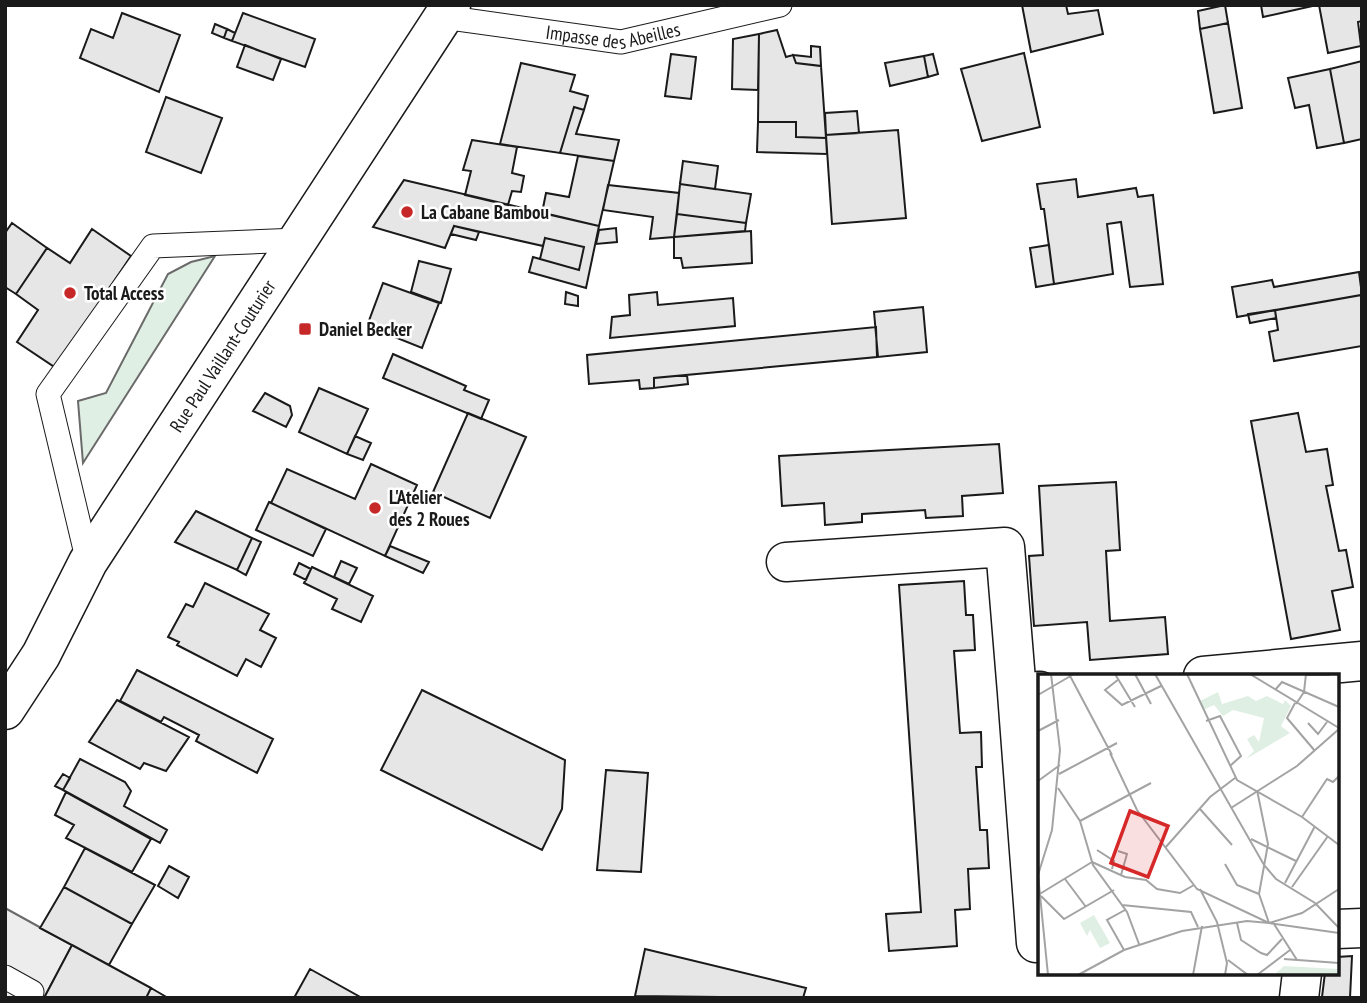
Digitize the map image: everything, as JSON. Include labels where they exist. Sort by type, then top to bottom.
[{"type":"street","name":"Rue Paul Vaillant-Couturier","points":[[5,710],[41,655],[89,562],[447,11]]},
{"type":"street","points":[[786,562],[1005,547],[1028,692],[1036,943]]},
{"type":"street","points":[[1224,674],[1362,661]]},
{"type":"street","points":[[1339,929],[1362,928]]},
{"type":"street","points":[[1299,998],[1301,975]]},
{"type":"lane","name":"Impasse des Abeilles","points":[[447,11],[621,43],[780,5]]},
{"type":"lane","points":[[89,562],[48,394],[153,246],[298,240]]},
{"type":"lane","points":[[5,977],[32,992]]},
{"type":"green space","points":[[215,256],[83,463],[78,401],[106,393],[168,274],[191,262]]},
{"type":"shaded area","points":[[5,908],[72,945],[44,998],[5,998]]},
{"type":"building","points":[[1022,5],[1066,5],[1068,14],[1098,10],[1103,34],[1031,52]]},
{"type":"building","points":[[1225,5],[1228,23],[1200,29],[1198,11]]},
{"type":"building","points":[[1261,5],[1317,5],[1263,17]]},
{"type":"building","points":[[1319,5],[1362,5],[1362,21],[1358,22],[1361,46],[1328,53]]},
{"type":"building","points":[[122,13],[180,35],[159,92],[80,58],[91,29],[113,38]]},
{"type":"building","points":[[243,13],[315,39],[305,67],[232,41]]},
{"type":"building","points":[[1228,23],[1242,108],[1214,113],[1200,29]]},
{"type":"building","points":[[215,24],[227,29],[224,38],[212,33]]},
{"type":"building","points":[[227,29],[235,33],[232,41],[224,38]]},
{"type":"building","points":[[777,30],[786,57],[793,55],[796,63],[821,66],[826,138],[796,137],[796,122],[758,122],[759,34]]},
{"type":"building","points":[[759,34],[758,90],[732,89],[733,39]]},
{"type":"building","points":[[245,45],[281,59],[273,80],[237,67]]},
{"type":"building","points":[[811,46],[820,47],[821,66],[796,63],[793,55],[811,57]]},
{"type":"building","points":[[1024,53],[1040,127],[982,141],[961,69]]},
{"type":"building","points":[[671,54],[696,57],[691,99],[665,96]]},
{"type":"building","points":[[933,54],[938,74],[928,77],[924,56]]},
{"type":"building","points":[[924,56],[928,77],[890,86],[885,63]]},
{"type":"building","points":[[1362,61],[1362,139],[1344,143],[1330,69]]},
{"type":"building","points":[[521,63],[575,75],[570,91],[588,96],[584,110],[574,107],[560,153],[500,144]]},
{"type":"building","points":[[1330,69],[1344,143],[1317,148],[1309,105],[1295,108],[1288,78]]},
{"type":"building","points":[[166,97],[222,118],[201,173],[146,152]]},
{"type":"building","points":[[574,107],[584,110],[576,134],[619,140],[614,161],[560,153]]},
{"type":"building","points":[[857,111],[859,133],[826,135],[825,113]]},
{"type":"building","points":[[758,122],[796,122],[796,137],[826,138],[827,154],[757,152]]},
{"type":"building","points":[[898,130],[906,218],[832,224],[826,135]]},
{"type":"building","points":[[472,140],[517,147],[512,173],[524,176],[521,192],[512,191],[508,205],[465,195],[471,171],[463,170]]},
{"type":"building","points":[[578,156],[614,161],[599,226],[542,213],[546,193],[569,197]]},
{"type":"building","points":[[683,161],[718,166],[715,189],[680,184]]},
{"type":"building","points":[[1076,179],[1078,197],[1136,188],[1138,197],[1153,195],[1163,284],[1130,287],[1121,222],[1107,224],[1113,274],[1054,284],[1044,209],[1041,209],[1037,184]]},
{"type":"building","points":[[404,180],[599,226],[586,288],[529,272],[533,257],[579,270],[584,247],[545,238],[543,246],[454,226],[445,248],[373,227]]},
{"type":"building","points":[[680,184],[751,194],[746,223],[677,214]]},
{"type":"building","points":[[608,185],[679,193],[674,237],[650,239],[653,217],[603,210]]},
{"type":"building","points":[[677,214],[746,223],[745,231],[674,237]]},
{"type":"building","points":[[12,223],[47,248],[16,294],[5,287],[5,233]]},
{"type":"building","points":[[454,226],[479,232],[476,240],[451,234]]},
{"type":"building","points":[[616,228],[617,242],[596,244],[599,230]]},
{"type":"building","points":[[92,229],[131,256],[56,368],[17,342],[38,310],[16,294],[47,248],[70,263]]},
{"type":"building","points":[[751,231],[752,263],[683,268],[681,258],[674,258],[674,237]]},
{"type":"building","points":[[545,238],[584,247],[579,270],[540,259]]},
{"type":"building","points":[[1049,245],[1054,284],[1036,287],[1030,248]]},
{"type":"building","points":[[419,261],[451,269],[441,303],[411,292]]},
{"type":"building","points":[[1359,272],[1362,295],[1237,317],[1232,287],[1272,280],[1274,287]]},
{"type":"building","points":[[383,283],[439,303],[422,348],[367,326]]},
{"type":"building","points":[[566,292],[578,296],[578,306],[565,304]]},
{"type":"building","points":[[657,292],[658,305],[733,298],[735,326],[610,338],[612,317],[630,315],[629,295]]},
{"type":"building","points":[[1361,295],[1362,346],[1274,361],[1269,332],[1278,330],[1275,310]]},
{"type":"building","points":[[923,307],[927,352],[878,357],[874,312]]},
{"type":"building","points":[[1275,310],[1276,318],[1250,323],[1248,314]]},
{"type":"building","points":[[876,327],[877,357],[654,378],[654,388],[640,389],[639,380],[589,384],[587,355]]},
{"type":"building","points":[[393,354],[466,386],[464,390],[489,400],[481,419],[383,378]]},
{"type":"building","points":[[687,375],[688,384],[654,388],[654,378]]},
{"type":"building","points":[[319,388],[368,409],[347,454],[299,432]]},
{"type":"building","points":[[265,393],[290,406],[292,415],[286,427],[253,411]]},
{"type":"building","points":[[468,413],[526,437],[490,518],[433,492]]},
{"type":"building","points":[[1298,413],[1306,452],[1327,449],[1333,485],[1326,486],[1339,551],[1346,550],[1353,587],[1332,591],[1340,630],[1291,639],[1251,421]]},
{"type":"building","points":[[355,436],[371,443],[363,460],[347,454]]},
{"type":"building","points":[[999,444],[1003,493],[962,496],[963,516],[926,518],[925,510],[862,514],[862,522],[825,525],[824,503],[782,506],[779,456]]},
{"type":"building","points":[[371,464],[417,485],[385,556],[271,503],[287,469],[355,499]]},
{"type":"building","points":[[1116,482],[1120,550],[1106,551],[1110,621],[1165,617],[1168,654],[1090,660],[1087,622],[1034,626],[1029,556],[1043,555],[1039,486]]},
{"type":"building","points":[[269,502],[326,529],[313,556],[256,530]]},
{"type":"building","points":[[196,511],[252,538],[237,570],[175,542]]},
{"type":"building","points":[[252,538],[261,542],[246,575],[237,570]]},
{"type":"building","points":[[390,546],[429,562],[423,573],[385,556]]},
{"type":"building","points":[[341,561],[357,568],[349,584],[334,577]]},
{"type":"building","points":[[299,563],[311,569],[306,580],[294,574]]},
{"type":"building","points":[[312,567],[373,596],[361,622],[332,609],[337,599],[304,583]]},
{"type":"building","points":[[964,581],[966,615],[973,615],[975,650],[954,651],[960,733],[981,732],[982,767],[976,767],[980,830],[987,830],[989,868],[968,869],[970,909],[955,910],[957,946],[889,951],[886,914],[921,912],[899,585]]},
{"type":"building","points":[[205,583],[269,614],[260,630],[276,638],[261,667],[246,659],[237,676],[177,645],[179,642],[168,637],[186,604],[193,607]]},
{"type":"building","points":[[137,670],[273,739],[257,773],[196,741],[199,735],[164,717],[161,722],[120,701]]},
{"type":"building","points":[[422,690],[565,760],[562,809],[542,850],[381,770]]},
{"type":"building","points":[[117,700],[189,737],[166,771],[144,763],[140,769],[89,742]]},
{"type":"building","points":[[80,759],[125,782],[131,791],[124,806],[167,830],[160,843],[63,790]]},
{"type":"building","points":[[606,770],[648,773],[641,872],[597,870]]},
{"type":"building","points":[[63,774],[70,778],[63,790],[55,786]]},
{"type":"building","points":[[66,792],[151,839],[132,872],[66,838],[74,825],[55,815]]},
{"type":"building","points":[[85,848],[155,885],[132,924],[64,887]]},
{"type":"building","points":[[169,866],[189,877],[178,898],[158,886]]},
{"type":"building","points":[[64,887],[132,924],[109,965],[40,928]]},
{"type":"building","points":[[72,945],[151,988],[146,998],[44,998]]},
{"type":"building","points":[[645,949],[806,988],[803,998],[635,996]]},
{"type":"building","points":[[1352,956],[1350,998],[1322,997],[1325,975],[1339,975],[1339,957]]},
{"type":"building","points":[[310,969],[362,998],[294,998]]},
{"type":"building","points":[[151,988],[168,998],[146,998]]},
{"type":"place","name":"La Cabane Bambou","points":[[407,212]]},
{"type":"place","name":"Total Access","points":[[70,293]]},
{"type":"place","name":"Daniel Becker","points":[[305,329]]},
{"type":"place","name":"L'Atelier des 2 Roues","points":[[375,508]]}]
